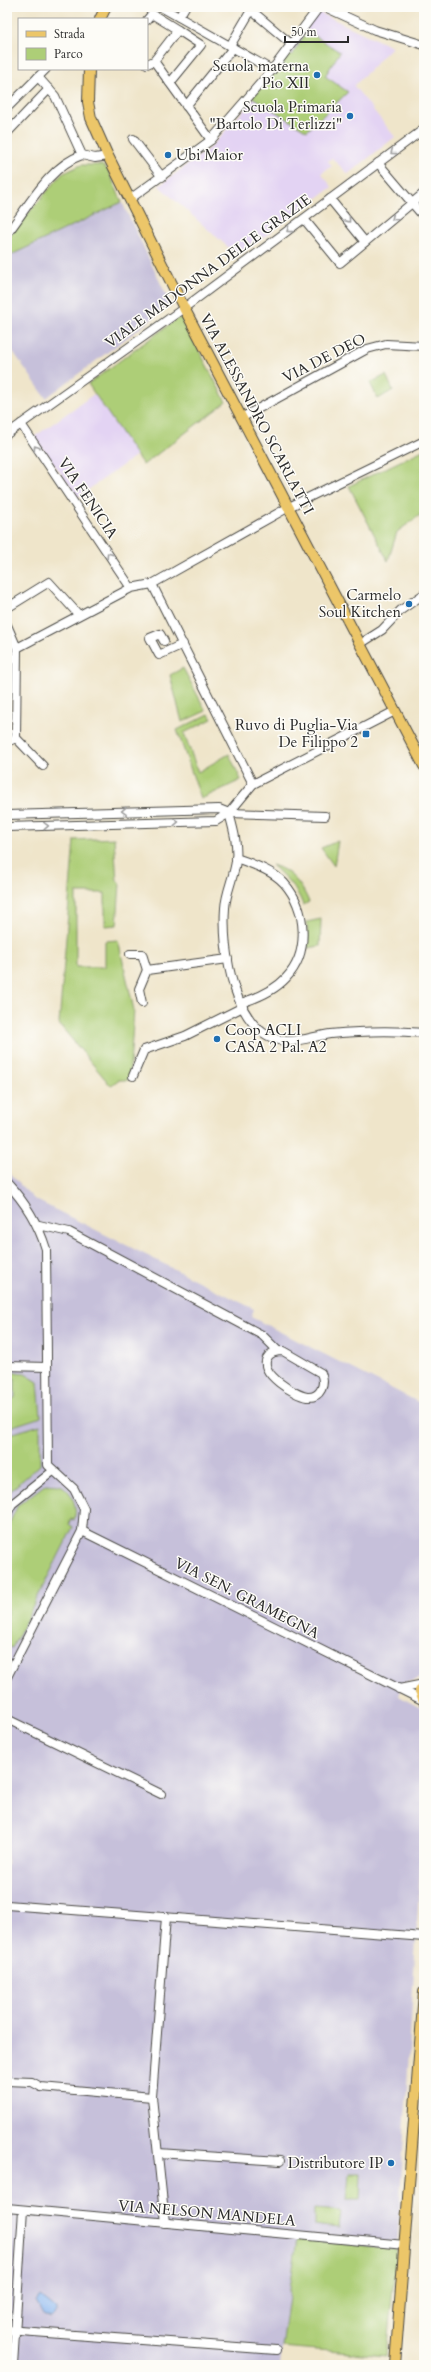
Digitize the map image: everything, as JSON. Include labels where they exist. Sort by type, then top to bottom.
[{"type":"main road","points":[[100,18],[106,7]]},
{"type":"main road","name":"VIA ALESSANDRO SCARLATTI","points":[[89,70],[88,102],[92,118],[108,156],[184,308],[243,417],[424,766]]},
{"type":"main road","points":[[424,1685],[420,1691],[424,1701]]},
{"type":"main road","points":[[396,2365],[424,1992]]},
{"type":"street","points":[[161,7],[272,70]]},
{"type":"street","points":[[179,17],[185,7]]},
{"type":"street","points":[[130,199],[211,140],[272,70],[319,7]]},
{"type":"street","points":[[325,7],[375,30],[424,45]]},
{"type":"street","points":[[186,106],[231,47],[252,8],[290,44]]},
{"type":"street","points":[[148,19],[152,14],[201,45]]},
{"type":"street","points":[[178,30],[151,62],[170,83],[211,140]]},
{"type":"street","points":[[170,83],[201,45],[212,36]]},
{"type":"street","points":[[7,108],[45,70]]},
{"type":"street","points":[[38,77],[55,96],[82,155]]},
{"type":"street","points":[[7,133],[48,89]]},
{"type":"street","name":"VIALE MADONNA DELLE GRAZIE","points":[[7,434],[184,308],[424,128]]},
{"type":"street","points":[[134,139],[162,177]]},
{"type":"street","points":[[7,234],[49,180],[68,160],[82,155],[95,158],[108,156]]},
{"type":"street","points":[[378,164],[424,216]]},
{"type":"street","points":[[304,219],[340,263],[424,193]]},
{"type":"street","points":[[330,199],[365,242]]},
{"type":"street","name":"VIA DE DEO","points":[[243,417],[367,349],[386,344],[424,346]]},
{"type":"street","name":"VIA FENICIA","points":[[21,424],[131,588]]},
{"type":"street","points":[[17,648],[78,614],[131,588],[152,584],[289,507],[424,441]]},
{"type":"street","points":[[7,608],[49,582],[78,614]]},
{"type":"street","points":[[152,584],[253,784]]},
{"type":"street","points":[[360,644],[382,630],[401,610],[424,594]]},
{"type":"street","points":[[7,625],[17,648],[16,738],[43,766]]},
{"type":"street","points":[[164,641],[160,634],[150,638],[159,655],[182,644]]},
{"type":"street","points":[[7,827],[216,821],[229,813],[253,784],[395,711]]},
{"type":"street","points":[[7,742],[16,738]]},
{"type":"street","points":[[7,815],[219,809],[229,813],[325,816]]},
{"type":"street","points":[[229,813],[236,840],[236,858],[225,907],[228,959],[230,973],[242,1005],[257,1028],[272,1038],[296,1041],[324,1035],[366,1030],[424,1033]]},
{"type":"street","points":[[133,1076],[144,1050],[186,1036],[242,1005],[259,998],[285,979],[298,956],[303,928],[299,908],[284,883],[263,869],[236,858]]},
{"type":"street","points":[[130,954],[142,954],[147,970],[139,989],[142,1003]]},
{"type":"street","points":[[147,970],[228,959]]},
{"type":"street","points":[[7,1184],[26,1206],[38,1225],[46,1249],[48,1465],[53,1472],[74,1489],[84,1509],[82,1531],[7,1677]]},
{"type":"street","points":[[38,1225],[69,1232],[262,1335],[278,1351],[287,1352],[318,1370],[324,1383],[320,1392],[316,1395],[306,1397],[271,1376],[265,1363],[269,1355],[278,1351]]},
{"type":"street","points":[[7,1366],[47,1367]]},
{"type":"street","points":[[7,1514],[12,1504],[53,1472]]},
{"type":"street","name":"VIA SEN. GRAMEGNA","points":[[82,1531],[424,1701]]},
{"type":"street","points":[[399,1689],[424,1685]]},
{"type":"street","points":[[7,1719],[161,1794]]},
{"type":"street","points":[[7,1905],[424,1937]]},
{"type":"street","points":[[165,2223],[152,2097],[166,1917]]},
{"type":"street","points":[[7,2081],[32,2082],[41,2087],[152,2097]]},
{"type":"street","points":[[158,2153],[280,2161]]},
{"type":"street","name":"VIA NELSON MANDELA","points":[[7,2208],[405,2245]]},
{"type":"street","points":[[13,2365],[10,2330],[23,2210]]},
{"type":"street","points":[[10,2330],[276,2350]]},
{"type":"shaded area","points":[[318,12],[392,47],[354,86],[395,137],[348,174],[332,158],[328,161],[332,166],[321,173],[332,187],[238,256],[159,186],[211,147],[252,101],[254,98],[252,97]]},
{"type":"shaded area","points":[[122,202],[171,305],[46,398],[7,343],[7,257]]},
{"type":"shaded area","points":[[94,394],[137,455],[78,497],[34,437]]},
{"type":"shaded area","points":[[7,1171],[34,1199],[254,1309],[251,1317],[424,1405],[424,1673],[415,1680],[403,1683],[399,1696],[424,1710],[424,1809],[397,2249],[297,2239],[280,2365],[7,2365]]},
{"type":"green space","name":"Scuola materna Pio XII","points":[[307,31],[340,52],[325,76],[348,92],[307,131],[252,97],[289,53],[292,55]]},
{"type":"green space","points":[[81,165],[102,165],[108,170],[122,202],[7,257],[7,238],[62,174]]},
{"type":"green space","points":[[181,316],[226,402],[143,465],[88,384]]},
{"type":"green space","points":[[386,375],[393,390],[378,399],[370,383]]},
{"type":"green space","points":[[423,450],[424,512],[397,532],[388,561],[349,486]]},
{"type":"green space","points":[[183,668],[206,711],[182,722],[170,675]]},
{"type":"green space","points":[[209,714],[212,719],[184,733],[198,772],[229,754],[241,780],[201,799],[177,730]]},
{"type":"green space","points":[[114,838],[117,881],[120,883],[117,925],[105,926],[105,893],[76,893],[76,967],[105,967],[105,941],[118,940],[134,1010],[129,1080],[118,1080],[111,1086],[59,1024],[74,840]]},
{"type":"green space","points":[[338,841],[334,866],[321,848]]},
{"type":"green space","points":[[272,865],[285,870],[295,879],[309,902],[303,905],[294,888]]},
{"type":"green space","points":[[321,919],[320,946],[308,948],[307,922]]},
{"type":"green space","points":[[8,1372],[25,1374],[38,1382],[41,1417],[7,1428],[7,1399],[15,1398],[15,1378],[7,1379]]},
{"type":"green space","points":[[40,1425],[40,1465],[7,1494],[7,1435]]},
{"type":"green space","points":[[46,1484],[60,1485],[72,1496],[75,1506],[75,1516],[74,1520],[71,1519],[69,1524],[73,1527],[12,1648],[7,1646],[7,1528],[18,1505]]},
{"type":"green space","points":[[349,2173],[361,2173],[360,2200],[347,2200]]},
{"type":"green space","points":[[314,2209],[341,2211],[339,2228],[314,2225]]},
{"type":"green space","points":[[297,2239],[397,2249],[386,2356],[282,2347]]},
{"type":"water","points":[[41,2296],[56,2308],[56,2312],[50,2318],[43,2315],[36,2302]]},
{"type":"place","name":"Scuola materna Pio XII","points":[[317,75]]},
{"type":"place","name":"Scuola Primaria \"Bartolo Di Terlizzi\"","points":[[350,116]]},
{"type":"place","name":"Ubi Maior","points":[[168,155]]},
{"type":"place","name":"Carmelo Soul Kitchen","points":[[409,604]]},
{"type":"place","name":"Ruvo di Puglia-Via De Filippo 2","points":[[366,734]]},
{"type":"place","name":"Coop ACLI CASA 2 Pal. A2","points":[[217,1039]]},
{"type":"place","name":"Distributore IP","points":[[391,2163]]}]
